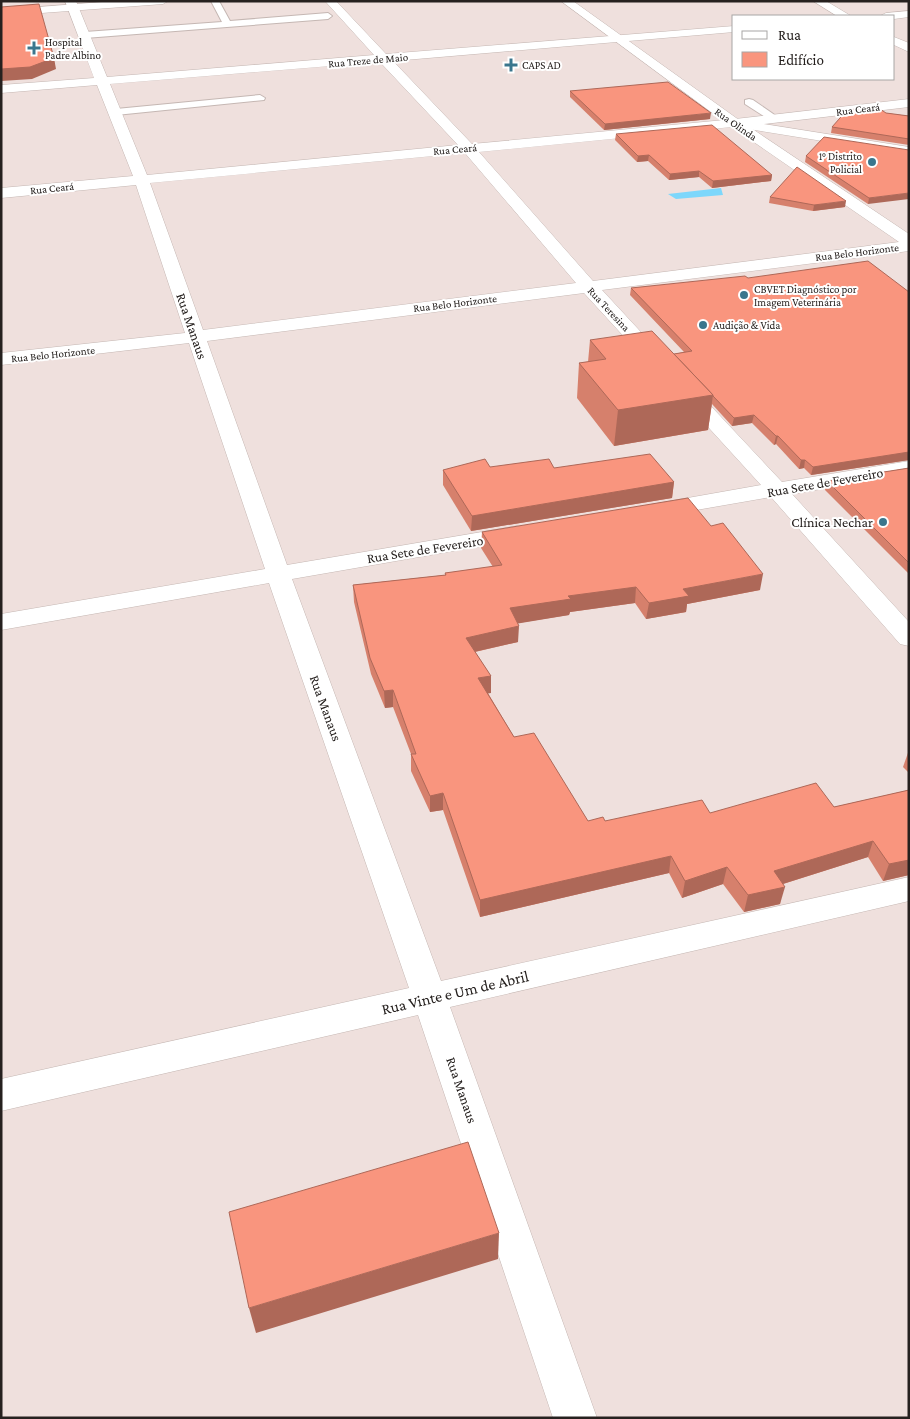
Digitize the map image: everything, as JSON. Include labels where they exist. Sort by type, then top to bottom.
[{"type":"street","points":[[1,13],[72,5],[163,1]]},
{"type":"street","name":"Rua Teresina","points":[[330,1],[468,148],[588,286],[777,490],[909,638]]},
{"type":"street","name":"Rua Olinda","points":[[566,1],[735,123],[909,242]]},
{"type":"street","points":[[818,1],[844,15]]},
{"type":"street","name":"Rua Manaus","points":[[72,5],[142,178],[278,573],[430,998],[575,1418]]},
{"type":"street","points":[[895,15],[909,14]]},
{"type":"street","name":"Rua Treze de Maio","points":[[1,89],[732,29]]},
{"type":"street","points":[[895,41],[909,48]]},
{"type":"street","name":"Rua Ceará","points":[[1,193],[142,178],[735,123],[909,103]]},
{"type":"street","points":[[774,118],[784,127],[802,134]]},
{"type":"street","points":[[735,123],[909,151]]},
{"type":"street","name":"Rua Belo Horizonte","points":[[1,359],[196,337],[909,246]]},
{"type":"street","name":"Rua Sete de Fevereiro","points":[[636,513],[909,468]]},
{"type":"street","name":"Rua Sete de Fevereiro","points":[[1,622],[278,573],[539,530]]},
{"type":"street","name":"Rua Vinte e Um de Abril","points":[[1,1094],[909,889]]},
{"type":"lane","points":[[215,1],[227,24]]},
{"type":"lane","points":[[84,35],[328,16]]},
{"type":"lane","points":[[116,112],[260,98]]},
{"type":"lane","points":[[749,102],[774,118]]},
{"type":"water","points":[[721,188],[723,195],[676,199],[668,194]]},
{"type":"building","points":[[39,4],[54,58],[30,67],[1,69],[1,7]]},
{"type":"building","points":[[668,82],[711,113],[605,124],[570,91]]},
{"type":"building","points":[[877,107],[886,113],[909,116],[909,139],[832,127],[847,110]]},
{"type":"building","points":[[712,125],[772,175],[713,181],[699,171],[670,174],[649,155],[638,156],[616,134]]},
{"type":"building","points":[[824,137],[909,150],[909,193],[869,198],[806,156]]},
{"type":"building","points":[[797,167],[846,201],[814,205],[770,197]]},
{"type":"building","points":[[868,261],[909,292],[909,452],[813,467],[805,460],[801,460],[754,415],[734,418],[674,354],[692,351],[631,288],[745,276],[748,278]]},
{"type":"building","points":[[652,331],[713,395],[618,410],[579,363],[606,359],[590,340]]},
{"type":"building","points":[[650,454],[674,482],[472,516],[443,470],[485,459],[490,467],[549,459],[554,468]]},
{"type":"building","points":[[909,468],[909,563],[827,481]]},
{"type":"building","points":[[688,498],[711,526],[723,523],[763,574],[683,589],[689,596],[649,603],[636,587],[568,596],[571,599],[510,608],[519,626],[466,638],[491,676],[478,678],[514,737],[534,733],[588,821],[603,817],[605,821],[702,800],[710,813],[816,783],[834,807],[909,790],[909,860],[889,864],[873,841],[774,871],[785,887],[748,895],[727,867],[685,881],[671,856],[480,900],[443,793],[430,796],[411,754],[416,754],[393,690],[384,691],[370,658],[353,585],[446,575],[445,573],[502,565],[482,532]]},
{"type":"building","points":[[468,1142],[499,1233],[249,1308],[229,1212]]},
{"type":"place","name":"Hospital Padre Albino","points":[[34,48]]},
{"type":"place","name":"CAPS AD","points":[[511,65]]},
{"type":"place","name":"1° Distrito Policial","points":[[872,162]]},
{"type":"place","name":"CBVET Diagnóstico por Imagem Veterinária","points":[[744,295]]},
{"type":"place","name":"Audição & Vida","points":[[703,325]]},
{"type":"place","name":"Clínica Nechar","points":[[883,522]]}]
